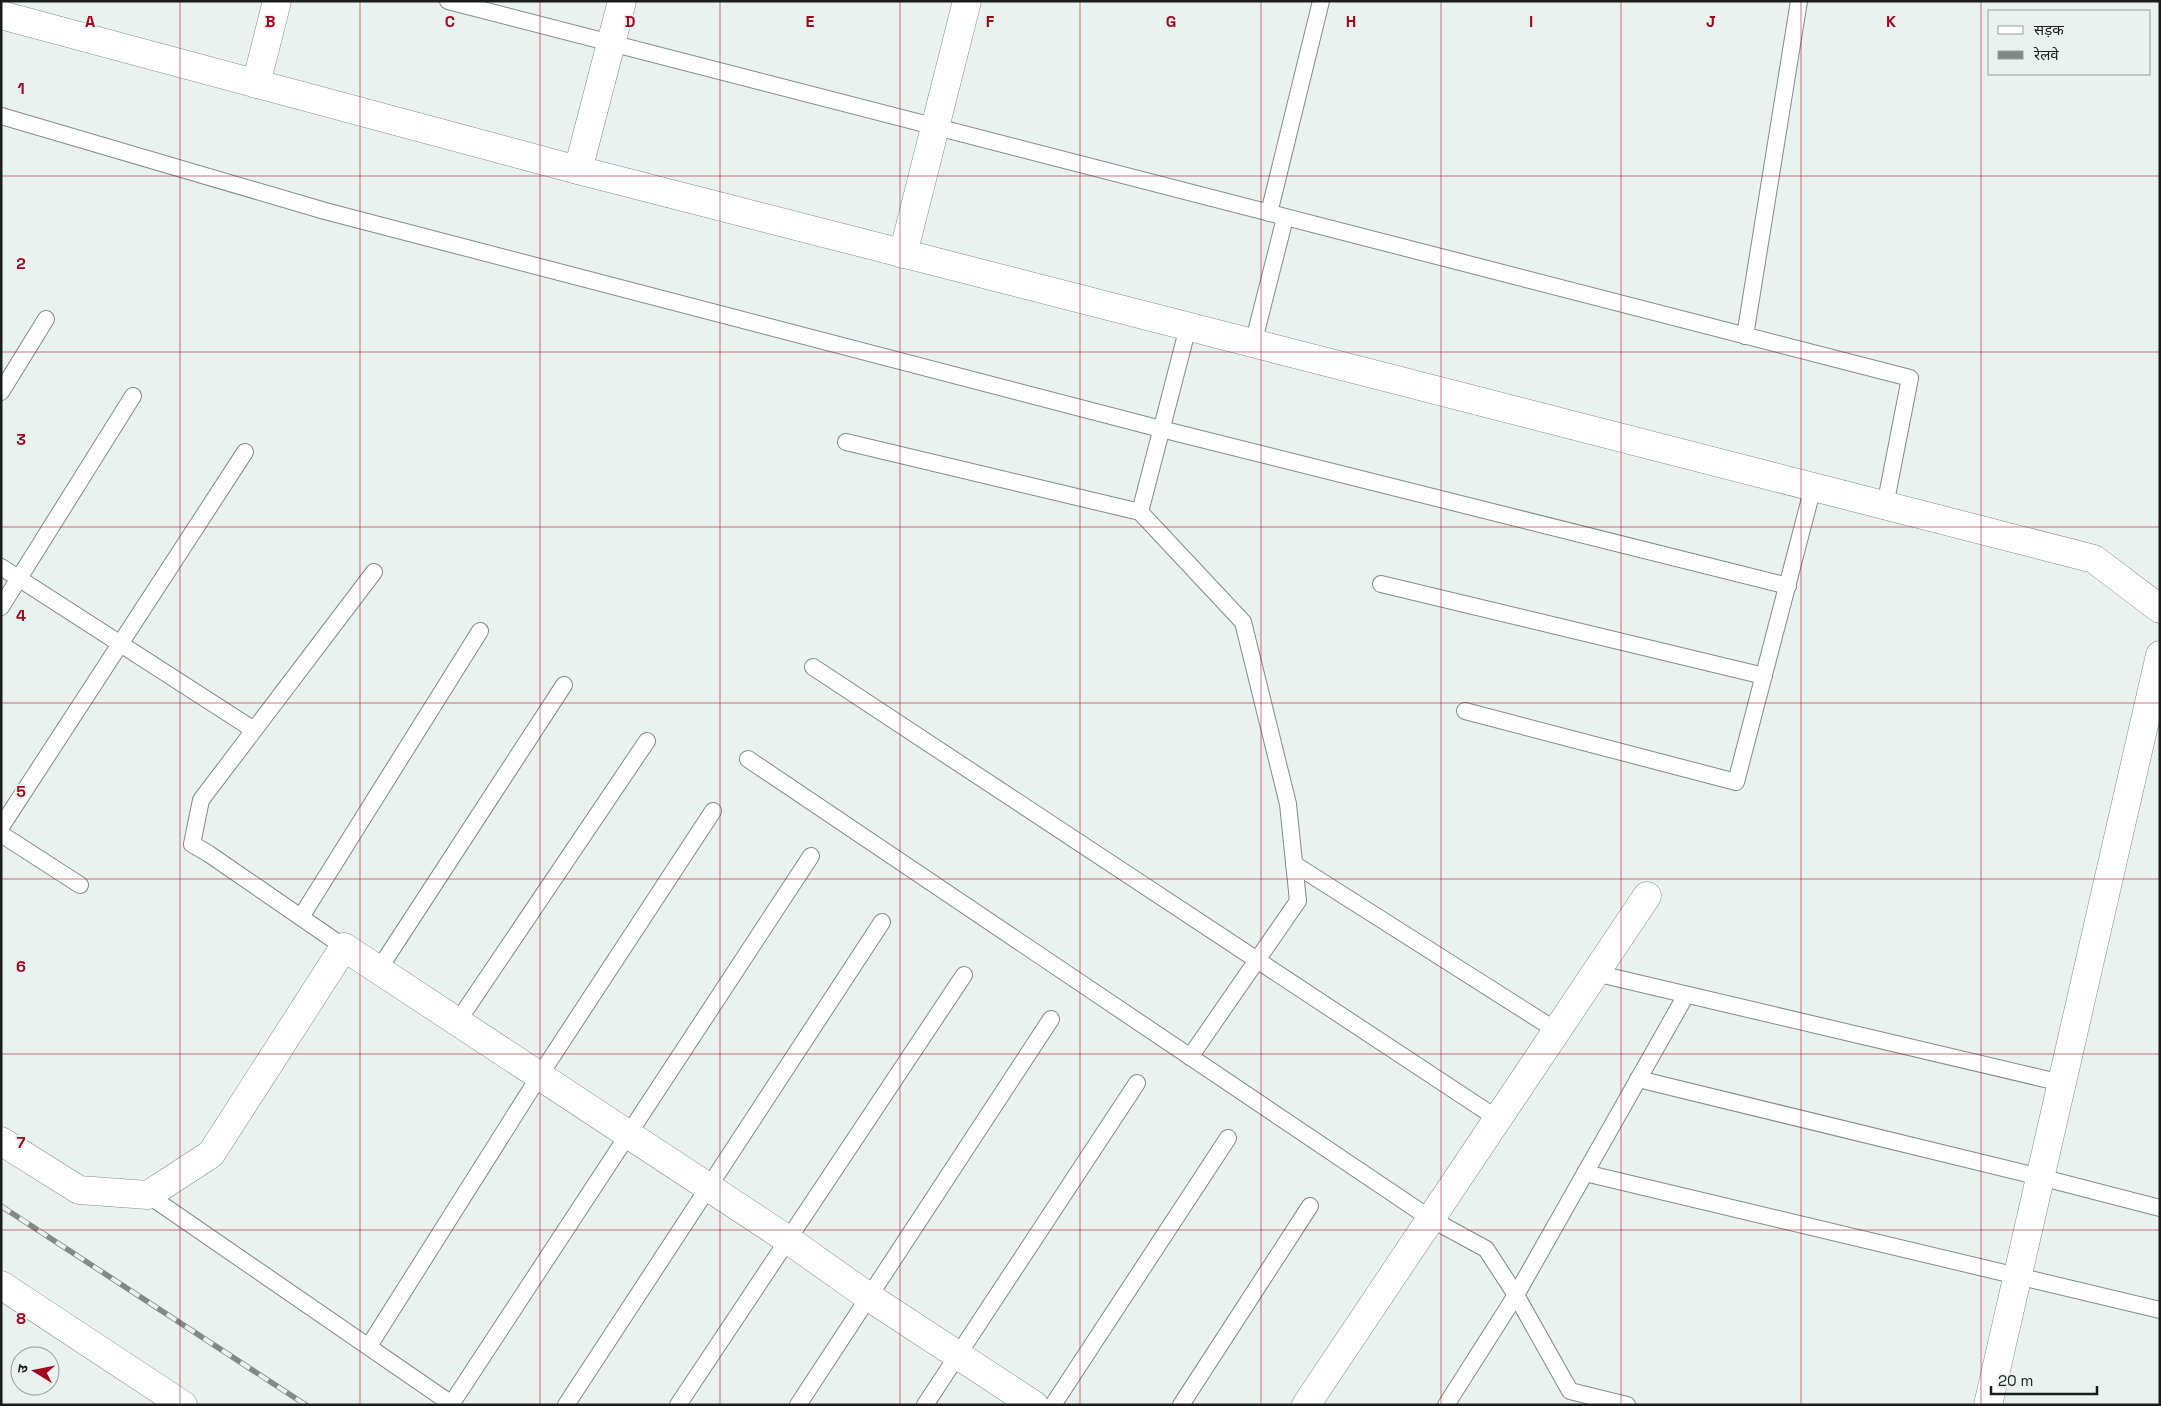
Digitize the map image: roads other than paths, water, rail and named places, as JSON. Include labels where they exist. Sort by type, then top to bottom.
[{"type":"street","points":[[256,84],[277,1]]},
{"type":"street","points":[[578,170],[622,1]]},
{"type":"street","points":[[903,254],[967,1]]},
{"type":"street","points":[[1,15],[578,170],[2094,559],[2160,609]]},
{"type":"street","points":[[1988,1405],[2160,655]]},
{"type":"street","points":[[1306,1405],[1647,896]]},
{"type":"street","points":[[1,1141],[79,1190],[148,1195],[211,1154],[344,946],[708,1186],[869,1297],[1034,1405]]},
{"type":"street","points":[[1,1285],[183,1405]]},
{"type":"lane","points":[[448,1],[1910,378],[1885,506]]},
{"type":"lane","points":[[1253,344],[1277,215],[1321,1]]},
{"type":"lane","points":[[1745,336],[1799,1]]},
{"type":"lane","points":[[1,116],[325,211],[1161,429],[1788,586]]},
{"type":"lane","points":[[1,392],[46,319]]},
{"type":"lane","points":[[1140,512],[1188,327]]},
{"type":"lane","points":[[1,607],[133,396]]},
{"type":"lane","points":[[846,442],[1140,512],[1242,622],[1288,804],[1298,901],[1190,1057]]},
{"type":"lane","points":[[1,827],[245,452]]},
{"type":"lane","points":[[1465,711],[1736,782],[1813,487]]},
{"type":"lane","points":[[1,567],[254,730]]},
{"type":"lane","points":[[344,946],[192,844],[201,800],[374,572]]},
{"type":"lane","points":[[1381,584],[1764,676]]},
{"type":"lane","points":[[301,917],[480,631]]},
{"type":"lane","points":[[813,667],[1498,1119]]},
{"type":"lane","points":[[379,969],[564,685]]},
{"type":"lane","points":[[458,1022],[647,741]]},
{"type":"lane","points":[[748,759],[1431,1219],[1486,1249],[1516,1295],[1570,1391],[1627,1405]]},
{"type":"lane","points":[[369,1346],[540,1075],[712,811]]},
{"type":"lane","points":[[1,834],[80,885]]},
{"type":"lane","points":[[148,1195],[452,1404],[811,856]]},
{"type":"lane","points":[[1294,864],[1557,1031]]},
{"type":"lane","points":[[566,1405],[882,922]]},
{"type":"lane","points":[[1595,974],[2062,1083]]},
{"type":"lane","points":[[678,1405],[964,976]]},
{"type":"lane","points":[[1446,1405],[1516,1295],[1686,995]]},
{"type":"lane","points":[[798,1405],[1051,1019]]},
{"type":"lane","points":[[1638,1079],[2160,1208]]},
{"type":"lane","points":[[925,1405],[1137,1083]]},
{"type":"lane","points":[[1053,1405],[1228,1138]]},
{"type":"lane","points":[[1585,1172],[2160,1310]]},
{"type":"lane","points":[[1182,1405],[1310,1206]]},
{"type":"railway","points":[[1,1206],[306,1405]]}]
